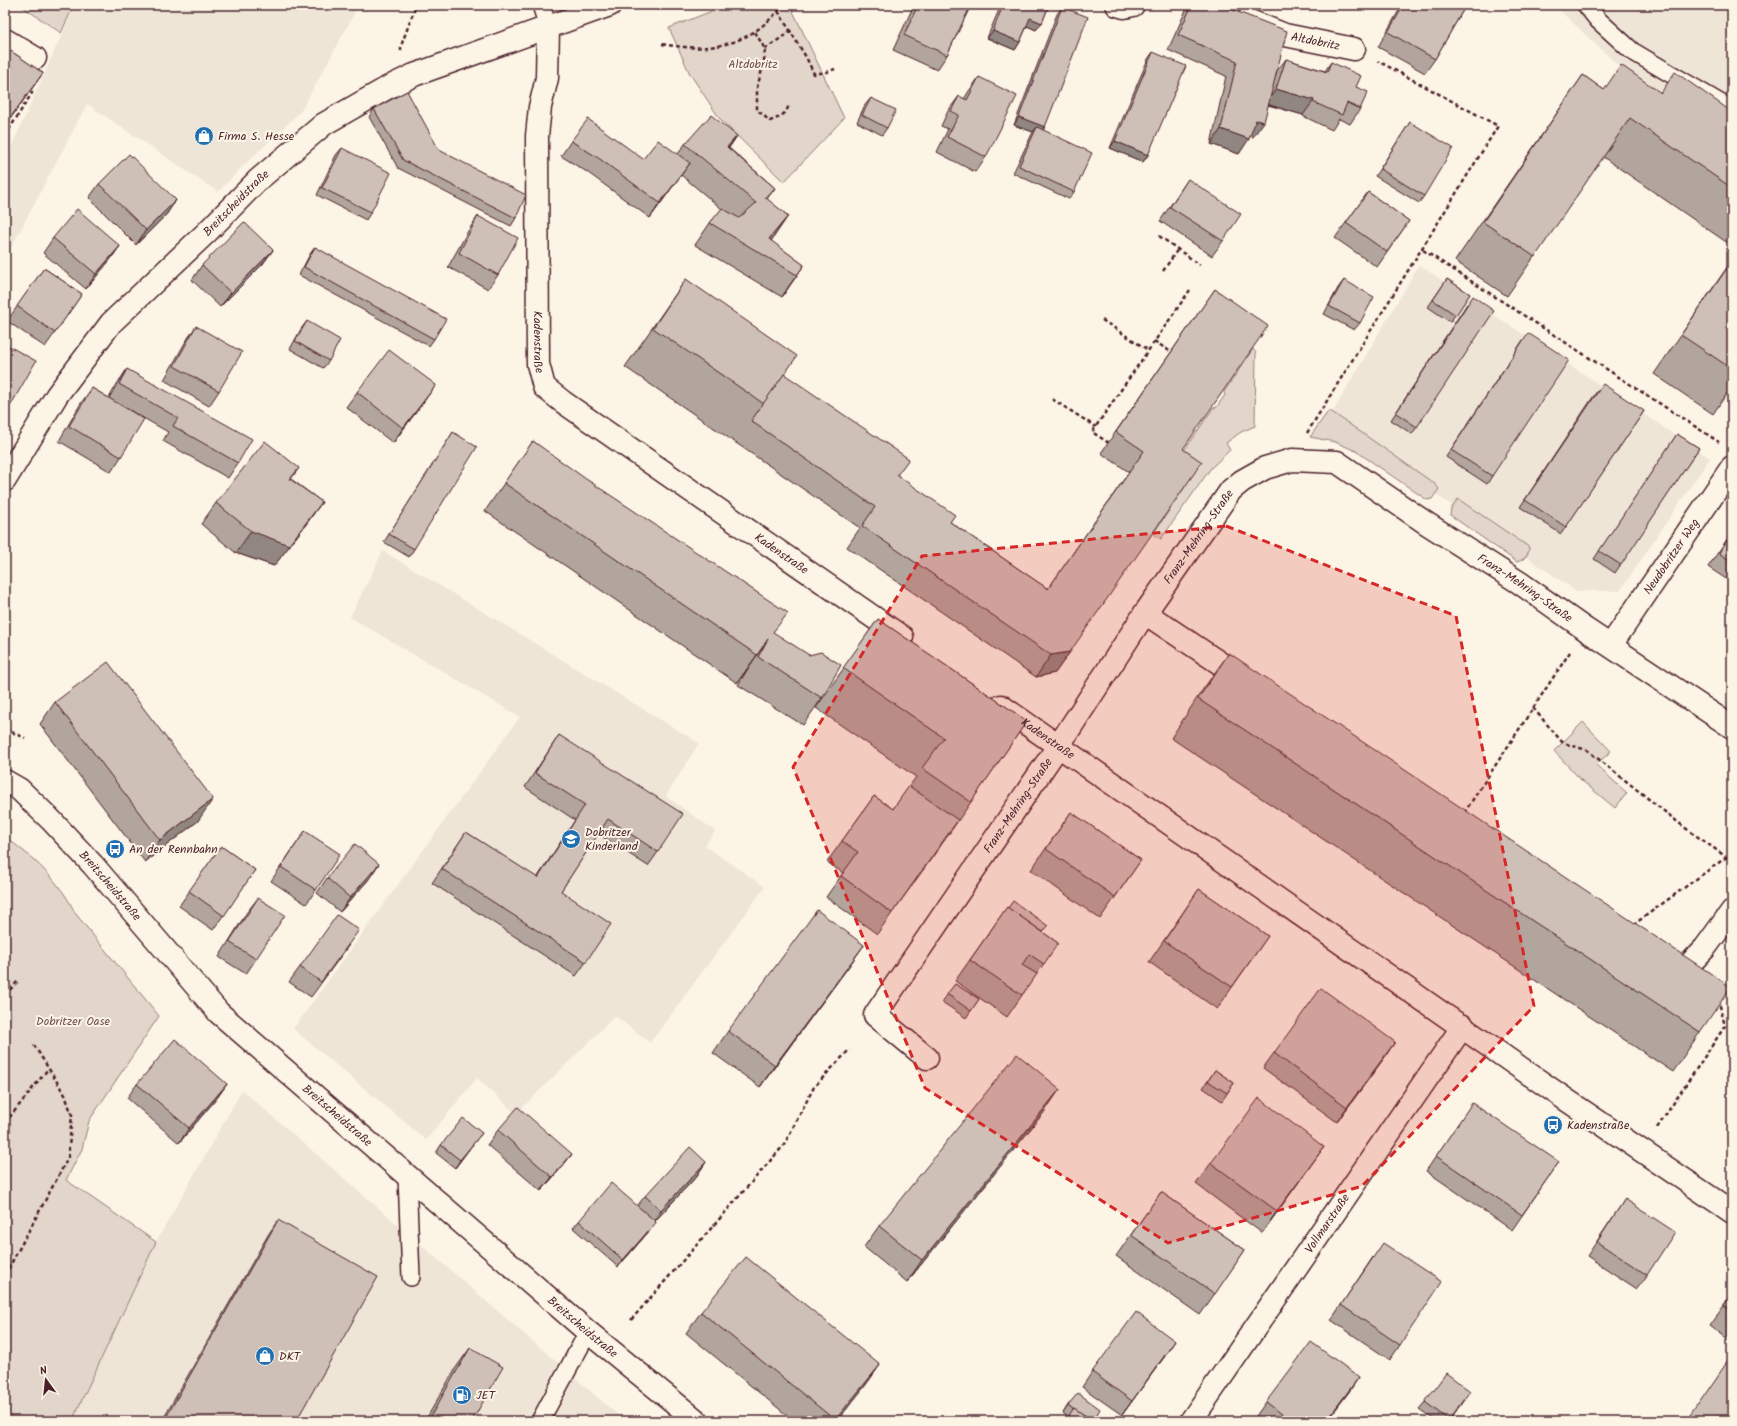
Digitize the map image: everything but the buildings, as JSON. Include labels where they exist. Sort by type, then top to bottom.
[{"type":"street","points":[[548,27],[610,5]]},
{"type":"street","points":[[1117,5],[1124,7],[1133,5]]},
{"type":"street","name":"Altdobritz","points":[[1210,5],[1285,35],[1354,49]]},
{"type":"street","name":"Breitscheidstraße","points":[[5,480],[57,395],[111,323],[206,233],[258,180],[324,124],[409,77],[548,27]]},
{"type":"street","name":"Kadenstraße","points":[[548,27],[547,78],[540,107],[537,136],[538,364],[544,387],[563,402],[921,650]]},
{"type":"street","points":[[5,40],[35,58]]},
{"type":"street","name":"Franz-Mehring-Straße","points":[[927,1058],[875,1015],[1059,745],[1145,613],[1232,490],[1242,481],[1265,468],[1292,460],[1337,462],[1426,523],[1520,583],[1585,629],[1732,727]]},
{"type":"street","name":"Neudobritzer Weg","points":[[1610,645],[1732,467]]},
{"type":"street","points":[[1145,613],[1262,692]]},
{"type":"street","name":"Kadenstraße","points":[[986,695],[1732,1212]]},
{"type":"street","name":"Breitscheidstraße","points":[[5,781],[19,789],[94,865],[219,1013],[588,1332],[698,1421]]},
{"type":"street","points":[[1648,955],[1660,963],[1684,970],[1705,948],[1732,911]]},
{"type":"street","name":"Vollmarstraße","points":[[1191,1421],[1462,1026]]},
{"type":"lane","points":[[541,5],[548,27]]},
{"type":"lane","points":[[1586,5],[1598,20],[1632,51],[1732,110]]},
{"type":"lane","points":[[407,1177],[411,1277]]},
{"type":"lane","points":[[540,1421],[588,1332]]},
{"type":"path","points":[[409,77],[401,46],[416,5]]},
{"type":"path","points":[[662,44],[688,48],[731,43],[760,29],[783,5]]},
{"type":"path","points":[[778,11],[806,56],[814,74],[835,69]]},
{"type":"path","points":[[765,49],[790,31]]},
{"type":"path","points":[[755,32],[765,49],[764,62],[757,88],[757,110],[770,121],[779,118],[788,109],[789,104]]},
{"type":"path","points":[[1292,460],[1400,283],[1423,250],[1498,126],[1354,49]]},
{"type":"path","points":[[5,136],[32,93],[35,58]]},
{"type":"path","points":[[1159,236],[1200,265]]},
{"type":"path","points":[[1163,271],[1178,249]]},
{"type":"path","points":[[1423,250],[1722,444]]},
{"type":"path","points":[[1109,442],[1092,432],[1190,290]]},
{"type":"path","points":[[1102,320],[1148,350]]},
{"type":"path","points":[[1154,341],[1171,352]]},
{"type":"path","points":[[1052,399],[1096,427]]},
{"type":"path","points":[[1461,817],[1585,629]]},
{"type":"path","points":[[1533,708],[1563,743],[1587,750],[1684,827],[1732,861]]},
{"type":"path","points":[[5,729],[26,738]]},
{"type":"path","points":[[1632,925],[1732,853]]},
{"type":"path","points":[[5,995],[19,980]]},
{"type":"path","points":[[1642,1151],[1725,1026],[1720,1006],[1714,1001]]},
{"type":"path","points":[[5,1274],[68,1158],[72,1115],[65,1095],[34,1045]]},
{"type":"path","points":[[631,1320],[784,1145],[814,1087],[850,1049]]},
{"type":"path","points":[[5,1123],[48,1069]]},
{"type":"highlighted area","points":[[1226,526],[1456,616],[1534,1006],[1362,1186],[1168,1243],[925,1088],[793,767],[922,556]]},
{"type":"shaded area","name":"Firma S. Hesse","points":[[75,5],[359,5],[301,111],[218,192],[87,104],[12,246],[5,241],[5,161]]},
{"type":"shaded area","points":[[1554,5],[1732,5],[1732,126],[1627,74]]},
{"type":"shaded area","points":[[1419,265],[1710,458],[1620,591],[1576,591],[1328,420]]},
{"type":"shaded area","name":"Dobritzer Kinderland","points":[[383,551],[699,743],[666,796],[715,831],[705,846],[765,887],[650,1043],[615,1016],[516,1114],[477,1078],[426,1140],[293,1029],[520,717],[350,617]]},
{"type":"shaded area","points":[[242,1090],[625,1421],[72,1421],[156,1242]]},
{"type":"green space","points":[[20,5],[74,5],[61,33]]},
{"type":"green space","name":"Altdobritz","points":[[727,5],[790,5],[844,118],[784,182],[720,119],[690,74],[669,28]]},
{"type":"green space","points":[[1253,349],[1256,353],[1255,426],[1241,432],[1226,443],[1230,450],[1211,468],[1161,539],[1153,534],[1187,484],[1170,471],[1214,407],[1216,408],[1225,395],[1224,392]]},
{"type":"green space","points":[[1329,410],[1435,484],[1439,489],[1432,499],[1427,500],[1356,451],[1335,442],[1310,437]]},
{"type":"green space","points":[[1458,499],[1529,547],[1526,557],[1517,562],[1450,515],[1451,509]]},
{"type":"green space","points":[[1583,722],[1611,751],[1596,765],[1627,793],[1615,808],[1581,780],[1554,751]]},
{"type":"green space","name":"Dobritzer Oase","points":[[5,837],[35,861],[54,880],[75,913],[159,1016],[89,1121],[82,1149],[66,1180],[156,1242],[72,1421],[5,1421]]},
{"type":"place","name":"Firma S. Hesse","points":[[204,136]]},
{"type":"place","name":"Dobritzer Kinderland","points":[[571,839]]},
{"type":"place","name":"An der Rennbahn","points":[[115,849]]},
{"type":"place","name":"Kadenstraße","points":[[1553,1125]]},
{"type":"place","name":"DKT","points":[[265,1356]]},
{"type":"place","name":"JET","points":[[462,1395]]}]
